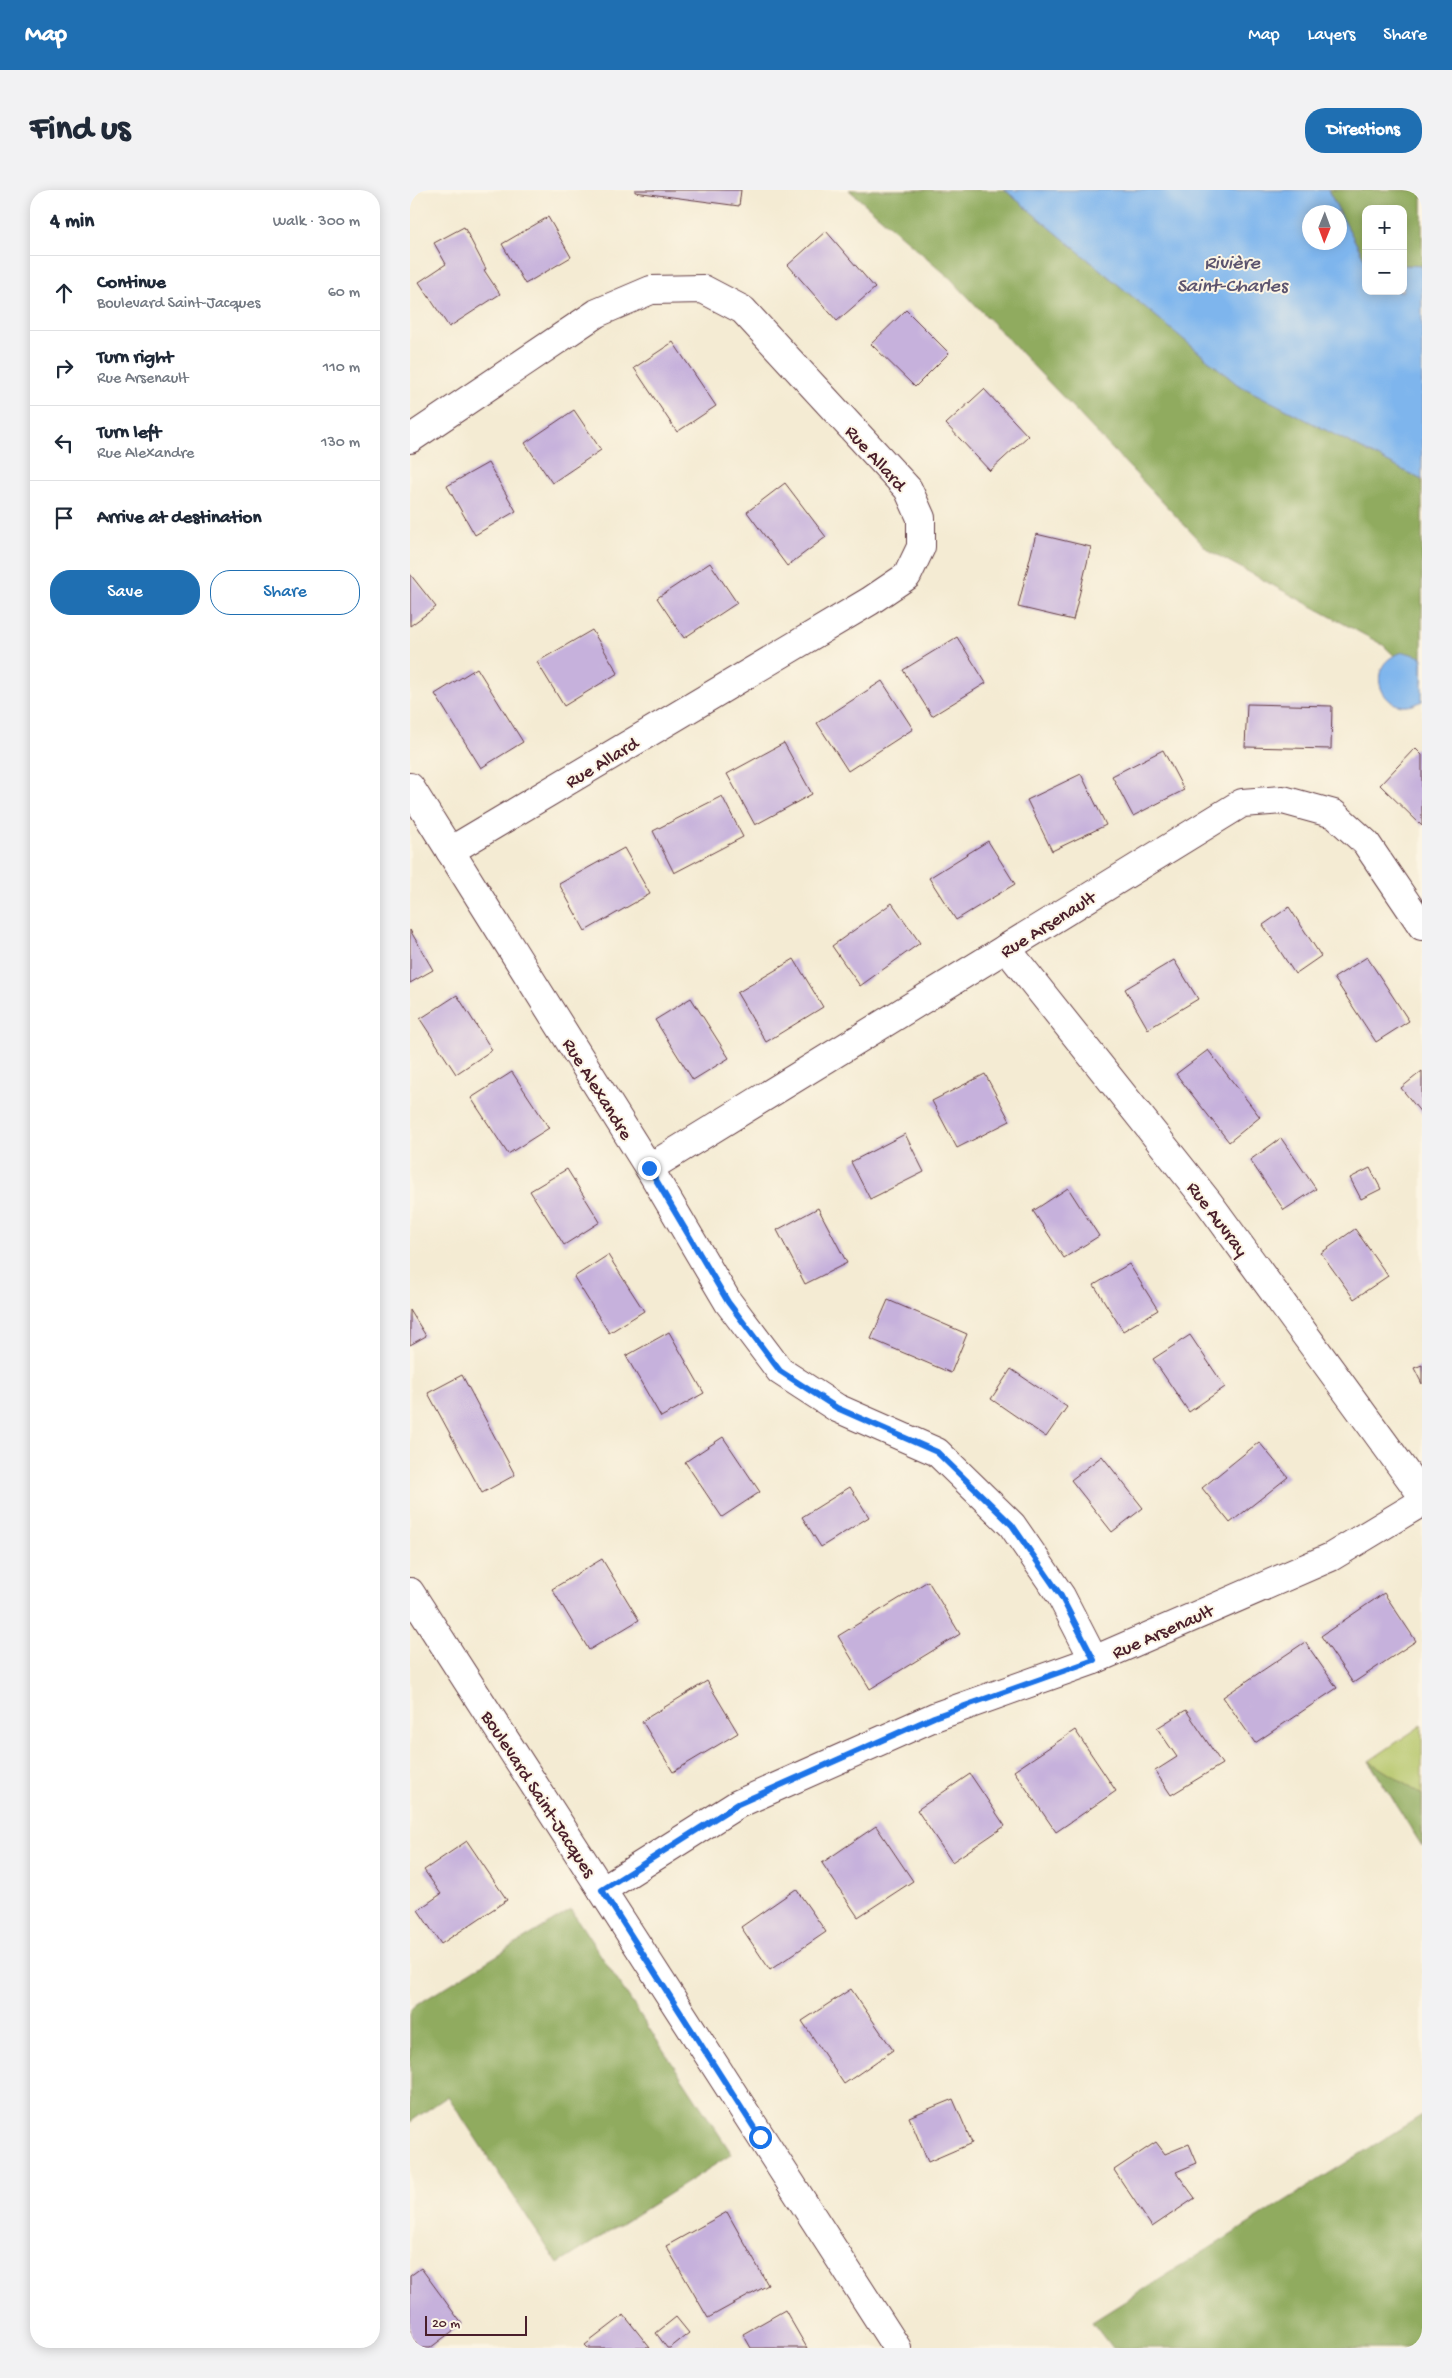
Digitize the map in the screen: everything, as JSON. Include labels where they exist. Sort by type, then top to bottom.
[{"type":"street","name":"Rue Allard","points":[[410,439],[598,313],[651,290],[704,289],[743,310],[908,489],[921,518],[921,547],[907,576],[870,602],[450,851]]},
{"type":"street","name":"Rue Alexandre","points":[[410,787],[649,1168],[728,1302],[780,1371],[837,1408],[937,1452],[1012,1525],[1061,1596],[1094,1660]]},
{"type":"street","name":"Rue Arsenault","points":[[649,1168],[1242,803],[1283,800],[1334,814],[1366,843],[1422,926]]},
{"type":"street","name":"Rue Auvray","points":[[1006,948],[1209,1203],[1422,1495]]},
{"type":"street","name":"Rue Arsenault","points":[[602,1890],[738,1804],[934,1717],[1094,1660],[1331,1557],[1422,1502]]},
{"type":"street","name":"Boulevard Saint-Jacques","points":[[410,1592],[896,2348]]},
{"type":"green space","points":[[849,190],[1005,190],[1237,384],[1422,480],[1422,682],[1383,645],[1208,550],[950,278]]},
{"type":"green space","points":[[1328,190],[1422,190],[1422,266],[1407,265],[1407,205],[1362,205],[1362,254],[1347,226],[1347,205],[1336,205]]},
{"type":"green space","points":[[1422,1725],[1422,1846],[1369,1761]]},
{"type":"green space","points":[[1369,1761],[1422,1795],[1422,1846]]},
{"type":"green space","points":[[571,1910],[732,2154],[558,2264],[448,2096],[410,2122],[410,2009]]},
{"type":"green space","points":[[1422,2115],[1422,2348],[1112,2348],[1092,2322]]},
{"type":"water","name":"Rivière Saint-Charles","points":[[1005,190],[1328,190],[1336,205],[1302,205],[1302,250],[1347,250],[1347,226],[1362,254],[1362,295],[1407,295],[1407,265],[1422,266],[1422,480],[1237,384]]},
{"type":"water","points":[[1404,652],[1422,657],[1422,701],[1408,706],[1397,705],[1387,699],[1381,689],[1379,678],[1382,668],[1390,658]]},
{"type":"building","points":[[635,190],[741,190],[739,206],[635,192]]},
{"type":"building","points":[[548,217],[571,257],[525,284],[502,244]]},
{"type":"building","points":[[464,227],[486,269],[484,270],[500,294],[449,327],[419,282],[446,264],[434,243]]},
{"type":"building","points":[[826,231],[875,288],[837,321],[788,265]]},
{"type":"building","points":[[906,310],[949,353],[915,387],[871,344]]},
{"type":"building","points":[[673,342],[716,406],[677,432],[634,368]]},
{"type":"building","points":[[984,389],[1028,436],[990,471],[946,424]]},
{"type":"building","points":[[574,410],[601,450],[552,483],[525,443]]},
{"type":"building","points":[[488,463],[516,511],[475,535],[447,486]]},
{"type":"building","points":[[785,483],[826,537],[787,566],[747,512]]},
{"type":"building","points":[[1036,534],[1091,547],[1073,620],[1018,607]]},
{"type":"building","points":[[710,563],[737,603],[684,638],[657,598]]},
{"type":"building","points":[[410,574],[436,607],[410,626]]},
{"type":"building","points":[[592,630],[618,673],[564,706],[537,662]]},
{"type":"building","points":[[957,637],[986,683],[932,716],[903,670]]},
{"type":"building","points":[[477,668],[523,742],[481,768],[435,694]]},
{"type":"building","points":[[882,681],[913,729],[848,771],[817,723]]},
{"type":"building","points":[[1247,704],[1332,706],[1331,749],[1245,747]]},
{"type":"building","points":[[784,743],[812,794],[755,825],[727,774]]},
{"type":"building","points":[[1415,748],[1422,755],[1422,826],[1380,785]]},
{"type":"building","points":[[1163,750],[1184,790],[1133,816],[1112,776]]},
{"type":"building","points":[[1081,774],[1106,825],[1052,851],[1027,800]]},
{"type":"building","points":[[722,796],[743,837],[674,873],[653,831]]},
{"type":"building","points":[[988,841],[1015,884],[956,920],[929,878]]},
{"type":"building","points":[[624,848],[650,894],[585,931],[559,884]]},
{"type":"building","points":[[892,903],[920,943],[860,986],[832,946]]},
{"type":"building","points":[[1289,907],[1321,956],[1295,974],[1263,925]]},
{"type":"building","points":[[410,930],[433,970],[410,983]]},
{"type":"building","points":[[1367,957],[1409,1021],[1376,1042],[1334,978]]},
{"type":"building","points":[[794,959],[823,1007],[766,1042],[737,993]]},
{"type":"building","points":[[1174,960],[1198,999],[1148,1029],[1125,989]]},
{"type":"building","points":[[457,995],[492,1050],[456,1074],[420,1019]]},
{"type":"building","points":[[691,998],[729,1058],[693,1080],[655,1020]]},
{"type":"building","points":[[1208,1050],[1260,1117],[1229,1142],[1176,1074]]},
{"type":"building","points":[[1422,1071],[1422,1114],[1401,1088]]},
{"type":"building","points":[[512,1072],[549,1128],[508,1154],[471,1098]]},
{"type":"building","points":[[985,1074],[1010,1121],[957,1148],[932,1101]]},
{"type":"building","points":[[905,1134],[924,1172],[870,1199],[851,1162]]},
{"type":"building","points":[[1281,1138],[1316,1189],[1284,1210],[1250,1160]]},
{"type":"building","points":[[1370,1168],[1381,1189],[1361,1199],[1350,1178]]},
{"type":"building","points":[[567,1169],[600,1222],[564,1245],[530,1191]]},
{"type":"building","points":[[1068,1188],[1099,1236],[1064,1258],[1033,1211]]},
{"type":"building","points":[[818,1208],[847,1263],[805,1284],[777,1230]]},
{"type":"building","points":[[1355,1229],[1388,1276],[1354,1299],[1321,1253]]},
{"type":"building","points":[[608,1255],[644,1311],[609,1333],[574,1277]]},
{"type":"building","points":[[1129,1264],[1158,1310],[1123,1331],[1094,1285]]},
{"type":"building","points":[[888,1300],[967,1334],[951,1373],[871,1339]]},
{"type":"building","points":[[410,1310],[426,1336],[410,1345]]},
{"type":"building","points":[[669,1332],[704,1393],[661,1417],[626,1356]]},
{"type":"building","points":[[1190,1335],[1225,1387],[1189,1412],[1153,1359]]},
{"type":"building","points":[[1422,1365],[1422,1384],[1414,1368]]},
{"type":"building","points":[[1011,1369],[1067,1407],[1046,1437],[991,1399]]},
{"type":"building","points":[[462,1375],[515,1475],[482,1493],[428,1393]]},
{"type":"building","points":[[723,1437],[760,1492],[722,1517],[685,1462]]},
{"type":"building","points":[[1259,1442],[1288,1477],[1230,1523],[1202,1488]]},
{"type":"building","points":[[1102,1456],[1143,1508],[1112,1532],[1071,1480]]},
{"type":"building","points":[[850,1487],[869,1517],[821,1547],[802,1517]]},
{"type":"building","points":[[602,1559],[639,1620],[589,1650],[552,1589]]},
{"type":"building","points":[[928,1581],[960,1634],[870,1689],[838,1636]]},
{"type":"building","points":[[1384,1593],[1416,1641],[1353,1683],[1321,1636]]},
{"type":"building","points":[[1305,1642],[1337,1688],[1255,1743],[1223,1697]]},
{"type":"building","points":[[707,1681],[738,1733],[673,1772],[642,1721]]},
{"type":"building","points":[[1186,1710],[1222,1764],[1171,1795],[1155,1771],[1177,1757],[1157,1728]]},
{"type":"building","points":[[1075,1730],[1116,1791],[1056,1832],[1014,1771]]},
{"type":"building","points":[[970,1774],[1005,1826],[952,1862],[917,1810]]},
{"type":"building","points":[[876,1826],[913,1881],[858,1917],[822,1863]]},
{"type":"building","points":[[467,1841],[507,1900],[441,1944],[418,1910],[441,1894],[424,1870]]},
{"type":"building","points":[[796,1889],[826,1932],[770,1970],[741,1927]]},
{"type":"building","points":[[851,1989],[893,2050],[844,2084],[802,2021]]},
{"type":"building","points":[[953,2099],[972,2143],[928,2162],[909,2117]]},
{"type":"building","points":[[1156,2142],[1165,2154],[1189,2144],[1197,2163],[1176,2172],[1195,2198],[1152,2227],[1114,2170]]},
{"type":"building","points":[[727,2212],[768,2285],[708,2318],[666,2246]]},
{"type":"building","points":[[421,2268],[462,2324],[430,2348],[419,2348],[410,2336],[410,2276]]},
{"type":"building","points":[[785,2310],[807,2348],[751,2348],[743,2334]]},
{"type":"building","points":[[624,2315],[650,2348],[588,2348],[585,2345]]},
{"type":"building","points":[[676,2317],[689,2333],[670,2348],[667,2348],[656,2333]]},
{"type":"route","points":[[649,1168],[728,1302],[780,1371],[837,1408],[937,1452],[1012,1525],[1061,1596],[1094,1660],[934,1717],[738,1804],[648,1863],[602,1890],[760,2137]]}]
